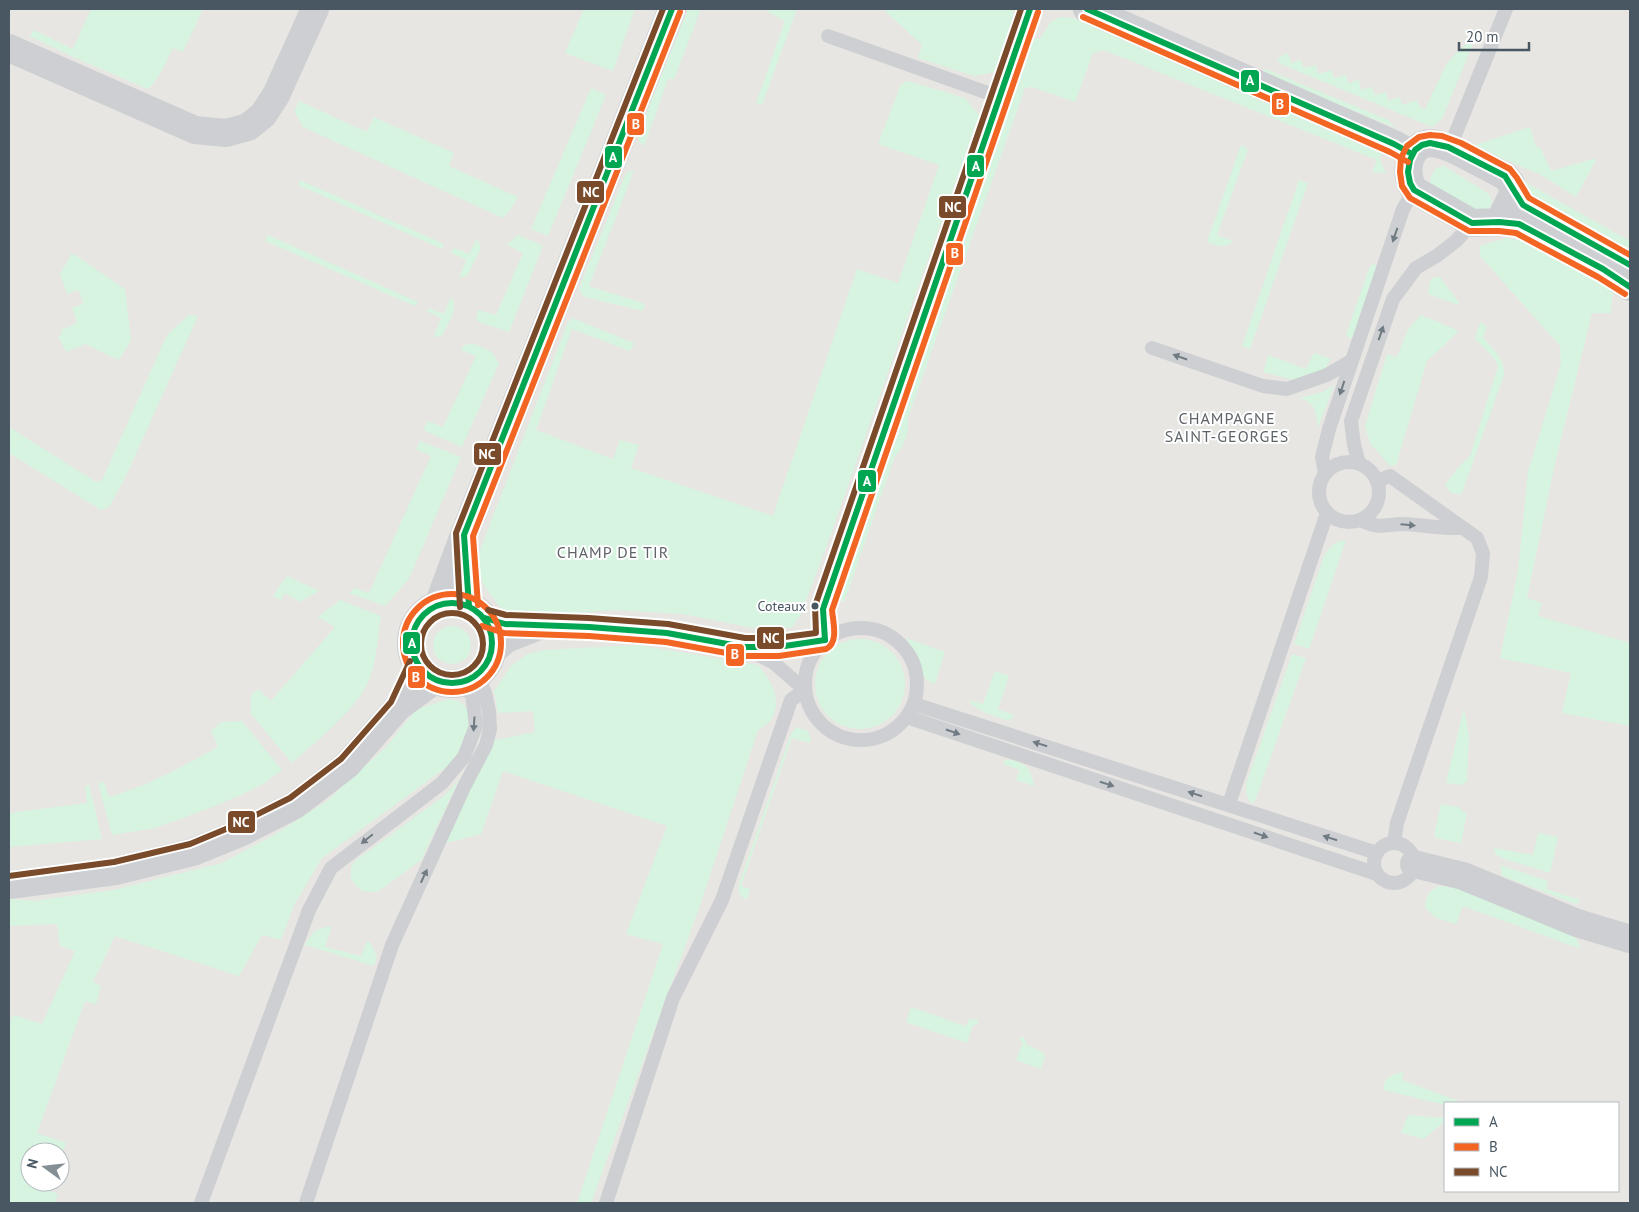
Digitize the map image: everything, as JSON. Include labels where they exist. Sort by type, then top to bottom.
[{"type":"street","points":[[9,48],[195,130],[226,133],[248,127],[263,115],[276,95],[315,9]]},
{"type":"street","points":[[438,605],[672,9]]},
{"type":"street","points":[[1087,9],[1394,144],[1412,154]]},
{"type":"street","points":[[1630,265],[1523,205],[1505,176],[1450,147],[1430,143],[1421,146],[1412,154],[1408,168],[1409,182],[1414,190],[1472,223],[1499,222],[1519,224],[1537,232],[1603,269],[1630,287]]},
{"type":"street","points":[[1499,222],[1514,192]]},
{"type":"street","points":[[464,535],[477,612]]},
{"type":"street","points":[[9,885],[116,871],[192,852],[242,832],[295,804],[347,765],[398,707],[492,653],[491,629],[477,612],[459,603],[438,605],[424,615],[414,630],[412,642],[413,653],[455,674]]},
{"type":"street","points":[[1414,864],[1463,876],[1577,923],[1630,939]]},
{"type":"lane","points":[[825,640],[823,609],[1030,9]]},
{"type":"lane","points":[[1450,147],[1506,9]]},
{"type":"lane","points":[[828,36],[999,97]]},
{"type":"lane","points":[[1325,473],[1322,457],[1329,429],[1403,209],[1414,190]]},
{"type":"lane","points":[[1359,463],[1351,421],[1393,300],[1416,268],[1438,256],[1472,223]]},
{"type":"lane","points":[[1152,348],[1263,386],[1287,389],[1327,375],[1351,361]]},
{"type":"lane","points":[[1350,461],[1359,463],[1373,473],[1377,481],[1379,499],[1369,515],[1361,520],[1343,522],[1327,513],[1319,498],[1321,481],[1325,473],[1332,467],[1350,461]]},
{"type":"lane","points":[[1377,481],[1390,476],[1477,538],[1483,553],[1481,577],[1397,824],[1394,843]]},
{"type":"lane","points":[[1229,804],[1327,513]]},
{"type":"lane","points":[[1361,520],[1372,525],[1402,524],[1439,528],[1463,528]]},
{"type":"lane","points":[[477,612],[505,624],[590,627],[667,634],[744,647],[778,647],[825,640]]},
{"type":"lane","points":[[455,674],[510,645],[556,626]]},
{"type":"lane","points":[[855,627],[872,628],[887,633],[900,643],[911,656],[916,671],[918,687],[914,704],[907,717],[896,728],[883,736],[869,740],[854,740],[840,736],[828,729],[817,719],[809,706],[805,690],[806,672],[812,654],[825,640],[839,631],[855,627]]},
{"type":"lane","points":[[744,647],[774,663],[805,690]]},
{"type":"lane","points":[[201,1203],[309,910],[331,868],[442,783],[464,757],[476,726],[472,694],[455,674]]},
{"type":"lane","points":[[306,1203],[392,946],[464,787],[486,745],[490,729],[485,693],[455,674]]},
{"type":"lane","points":[[606,1203],[673,998],[722,900],[791,700],[805,690]]},
{"type":"lane","points":[[914,704],[1377,853]]},
{"type":"lane","points":[[907,717],[1377,874],[1385,881],[1398,883],[1409,876],[1414,864],[1411,852],[1400,844],[1394,843],[1381,848],[1377,853],[1374,865],[1377,874]]},
{"type":"shaded area","points":[[9,9],[1630,9],[1630,1203],[9,1203]]},
{"type":"green space","points":[[91,9],[203,9],[183,52],[173,48],[159,75],[148,89],[30,36],[34,30],[73,49]]},
{"type":"green space","points":[[584,9],[635,9],[613,71],[565,53]]},
{"type":"green space","points":[[688,9],[701,9],[674,79],[668,79],[644,146],[637,137]]},
{"type":"green space","points":[[767,9],[797,9],[762,105],[756,103],[785,21],[767,11]]},
{"type":"green space","points":[[883,9],[1013,9],[1013,16],[995,72],[974,76],[918,58],[922,45]]},
{"type":"green space","points":[[1059,17],[1074,18],[1372,147],[1383,153],[1379,158],[1386,173],[1372,172],[1377,160],[1104,50],[1093,53],[1075,102],[1032,87],[1025,88],[908,418],[906,439],[895,456],[844,602],[838,599],[888,454],[887,445],[896,419],[901,417],[1034,38],[1040,39],[1050,23]]},
{"type":"green space","points":[[1469,42],[1473,44],[1442,119],[1432,127],[1281,64],[1277,60],[1288,53],[1291,63],[1301,60],[1303,68],[1316,65],[1318,74],[1332,70],[1334,78],[1346,75],[1348,83],[1359,80],[1361,90],[1372,87],[1375,95],[1386,92],[1388,101],[1400,97],[1402,105],[1417,100],[1420,108],[1425,109],[1447,63]]},
{"type":"green space","points":[[1265,69],[1388,120],[1396,128],[1260,73]]},
{"type":"green space","points":[[908,81],[965,98],[979,115],[832,531],[801,614],[792,627],[768,631],[683,614],[614,610],[535,616],[513,615],[499,606],[485,587],[476,567],[482,545],[568,322],[572,318],[634,343],[630,351],[572,329],[536,430],[613,459],[620,440],[639,445],[631,468],[773,516],[857,269],[898,283],[939,165],[878,144],[901,84]]},
{"type":"green space","points":[[591,88],[606,95],[548,236],[531,229]]},
{"type":"green space","points":[[299,101],[367,132],[374,117],[454,153],[449,166],[518,197],[503,218],[303,127],[294,111]]},
{"type":"green space","points":[[1530,127],[1536,147],[1540,147],[1551,171],[1597,158],[1576,197],[1541,175],[1473,146]]},
{"type":"green space","points":[[1241,145],[1248,149],[1217,235],[1233,241],[1224,246],[1218,246],[1207,242]]},
{"type":"green space","points":[[1444,166],[1489,194],[1492,203],[1483,216],[1432,192],[1430,179],[1436,168]]},
{"type":"green space","points":[[634,171],[589,286],[645,304],[643,311],[585,297],[579,288],[626,173]]},
{"type":"green space","points":[[1518,178],[1630,241],[1630,254],[1529,198],[1520,187]]},
{"type":"green space","points":[[300,180],[444,244],[442,249],[298,185]]},
{"type":"green space","points":[[1299,180],[1308,183],[1250,349],[1242,346]]},
{"type":"green space","points":[[268,235],[418,302],[415,306],[265,241]]},
{"type":"green space","points":[[518,235],[543,246],[509,332],[479,322],[476,319],[478,310],[496,315],[523,253],[507,245]]},
{"type":"green space","points":[[477,238],[481,248],[467,276],[459,278],[466,260],[451,253],[454,248],[469,254]]},
{"type":"green space","points":[[1506,238],[1536,243],[1613,288],[1611,313],[1592,313],[1556,459],[1527,598],[1542,603],[1538,616],[1630,643],[1630,726],[1562,713],[1571,673],[1500,658],[1518,571],[1528,472],[1561,364],[1560,346],[1480,256],[1480,246]]},
{"type":"green space","points":[[72,253],[125,289],[131,340],[119,360],[85,344],[66,352],[58,336],[62,334],[61,330],[77,323],[72,308],[84,303],[78,290],[67,294],[60,274]]},
{"type":"green space","points":[[1374,264],[1378,266],[1356,336],[1352,339],[1346,334],[1370,266]]},
{"type":"green space","points":[[1434,277],[1440,277],[1459,305],[1428,294],[1430,281]]},
{"type":"green space","points":[[451,297],[454,311],[443,335],[436,337],[434,336],[441,318],[427,311],[429,308],[444,314]]},
{"type":"green space","points":[[189,315],[198,316],[126,476],[109,507],[101,510],[9,453],[9,427],[96,482],[102,480],[167,335]]},
{"type":"green space","points":[[1421,315],[1459,331],[1427,361],[1396,465],[1390,466],[1370,443],[1365,426],[1387,354],[1397,357],[1408,329]]},
{"type":"green space","points":[[1480,322],[1487,327],[1483,337],[1503,364],[1504,375],[1462,493],[1451,493],[1445,485],[1470,456],[1498,366],[1493,357],[1475,339]]},
{"type":"green space","points":[[473,344],[492,353],[499,363],[462,447],[423,430],[428,421],[443,427],[476,356],[461,350],[464,345]]},
{"type":"green space","points":[[1314,353],[1331,359],[1324,370],[1315,376],[1306,374],[1301,380],[1297,381],[1263,372],[1268,355],[1306,369]]},
{"type":"green space","points":[[1334,385],[1318,428],[1317,418],[1312,405],[1299,398],[1323,392]]},
{"type":"green space","points":[[420,441],[461,457],[409,579],[385,606],[349,593],[355,588],[369,593],[431,456],[416,449]]},
{"type":"green space","points":[[1346,540],[1309,649],[1294,644],[1324,556],[1333,545]]},
{"type":"green space","points":[[287,576],[319,591],[300,602],[285,593],[281,600],[273,596]]},
{"type":"green space","points":[[340,600],[381,616],[372,672],[365,688],[350,708],[332,728],[292,763],[251,714],[251,695],[258,689],[271,701],[335,627],[318,617]]},
{"type":"green space","points":[[452,626],[466,631],[471,645],[466,659],[452,664],[438,659],[433,645],[438,631]]},
{"type":"green space","points":[[906,638],[945,652],[935,684],[924,676],[916,655]]},
{"type":"green space","points":[[860,639],[877,642],[892,652],[902,667],[905,684],[902,701],[892,716],[877,726],[860,729],[843,726],[828,716],[818,701],[815,684],[818,667],[828,652],[843,642]]},
{"type":"green space","points":[[637,645],[758,665],[771,684],[776,698],[776,705],[771,720],[758,730],[697,914],[591,1203],[577,1203],[663,944],[626,934],[667,826],[503,771],[481,834],[446,843],[489,746],[495,740],[535,732],[533,711],[498,713],[494,691],[511,666],[528,654],[545,650]]},
{"type":"green space","points":[[1292,654],[1306,658],[1255,801],[1252,804],[1247,797],[1246,784]]},
{"type":"green space","points":[[995,671],[1009,676],[998,709],[1014,715],[1010,721],[982,711],[968,700],[983,704]]},
{"type":"green space","points":[[449,699],[460,702],[467,708],[470,716],[467,734],[453,760],[448,766],[322,858],[294,905],[281,940],[262,935],[239,976],[115,936],[93,982],[101,986],[96,1004],[85,1001],[37,1133],[63,1142],[20,1142],[20,1192],[53,1192],[58,1194],[55,1203],[9,1203],[9,1025],[13,1015],[42,1024],[75,951],[60,946],[57,924],[9,926],[9,899],[33,901],[113,890],[222,863],[272,836],[327,801],[386,747],[417,709]]},
{"type":"green space","points":[[1464,708],[1469,736],[1467,781],[1462,785],[1446,783]]},
{"type":"green space","points":[[242,721],[282,770],[263,784],[239,796],[194,814],[155,828],[112,835],[98,783],[104,782],[109,797],[151,781],[218,747],[211,731],[221,722]]},
{"type":"green space","points":[[797,727],[808,731],[811,738],[810,743],[792,738],[741,886],[750,889],[747,900],[740,895],[738,887],[791,734]]},
{"type":"green space","points":[[1009,759],[1024,765],[1030,771],[1034,786],[1016,780],[1020,770],[1003,764],[1004,761]]},
{"type":"green space","points":[[459,780],[421,860],[379,891],[363,891],[357,887],[351,879],[351,867],[355,861],[445,795]]},
{"type":"green space","points":[[89,785],[102,839],[9,847],[9,813],[87,803],[85,786]]},
{"type":"green space","points":[[1441,804],[1459,807],[1463,812],[1467,813],[1461,843],[1435,838]]},
{"type":"green space","points":[[1538,833],[1558,837],[1550,873],[1504,859],[1495,854],[1494,848],[1533,855]]},
{"type":"green space","points":[[1500,865],[1548,881],[1546,889],[1580,900],[1576,904],[1502,876]]},
{"type":"green space","points":[[1439,886],[1455,888],[1568,931],[1576,938],[1581,949],[1463,906],[1456,924],[1436,918],[1425,907],[1428,894]]},
{"type":"green space","points":[[332,926],[325,947],[361,956],[367,941],[370,942],[377,957],[374,966],[305,945],[310,936],[316,931]]},
{"type":"green space","points":[[911,1007],[965,1026],[970,1019],[979,1020],[977,1025],[973,1025],[967,1043],[906,1022]]},
{"type":"green space","points":[[1021,1036],[1026,1040],[1026,1044],[1044,1053],[1045,1057],[1041,1069],[1016,1060],[1023,1042],[1019,1040]]},
{"type":"green space","points":[[1404,1072],[1402,1080],[1461,1102],[1444,1102],[1444,1105],[1384,1090],[1385,1082],[1392,1075]]},
{"type":"green space","points":[[1408,1115],[1444,1118],[1444,1122],[1424,1139],[1401,1133]]},
{"type":"transit line","name":"NC","points":[[460,607],[456,533],[663,9]]},
{"type":"transit line","name":"A","points":[[469,606],[464,535],[672,9]]},
{"type":"transit line","name":"NC","points":[[488,610],[506,615],[589,618],[668,624],[745,638],[777,638],[816,633],[815,606],[1021,9]]},
{"type":"transit line","name":"A","points":[[825,640],[823,609],[1030,9]]},
{"type":"transit line","name":"A","points":[[1087,9],[1394,144],[1412,154]]},
{"type":"transit line","name":"B","points":[[478,605],[473,536],[680,12]]},
{"type":"transit line","name":"B","points":[[482,626],[504,633],[589,636],[666,642],[743,656],[779,656],[826,649],[830,646],[834,637],[832,610],[1038,12]]},
{"type":"transit line","name":"B","points":[[1083,17],[1390,152],[1408,162]]},
{"type":"transit line","name":"B","points":[[1625,294],[1598,277],[1516,233],[1469,231],[1410,198],[1402,186],[1401,158],[1407,146],[1419,137],[1430,135],[1442,136],[1461,143],[1510,169],[1529,198],[1630,255]]},
{"type":"transit line","name":"A","points":[[1630,265],[1523,205],[1505,176],[1448,147],[1430,143],[1422,145],[1415,150],[1410,160],[1408,172],[1410,183],[1414,190],[1472,223],[1499,222],[1519,224],[1603,269],[1630,287]]},
{"type":"transit line","name":"B","points":[[452,594],[471,598],[487,608],[497,624],[501,643],[497,662],[487,678],[471,688],[452,692],[433,688],[417,678],[407,662],[403,643],[407,624],[417,608],[433,598],[452,594]]},
{"type":"transit line","name":"A","points":[[444,603],[460,603],[481,614],[492,635],[492,643],[492,651],[481,672],[460,683],[444,683],[430,677],[418,665],[412,651],[412,635],[418,621],[430,609],[444,603]]},
{"type":"transit line","name":"NC","points":[[452,613],[464,615],[474,622],[481,632],[483,644],[481,656],[474,666],[464,673],[452,675],[440,673],[430,666],[423,656],[421,644],[423,632],[430,622],[440,615],[452,613]]},
{"type":"transit line","name":"A","points":[[485,618],[505,624],[589,627],[667,633],[744,647],[778,647],[825,640]]},
{"type":"transit line","name":"NC","points":[[9,876],[114,862],[190,844],[238,824],[290,798],[341,759],[391,702],[410,661]]},
{"type":"place","name":"Coteaux","points":[[815,606]]},
{"type":"district","name":"CHAMPAGNE SAINT-GEORGES","points":[[1227,427]]},
{"type":"district","name":"CHAMP DE TIR","points":[[613,552]]}]
